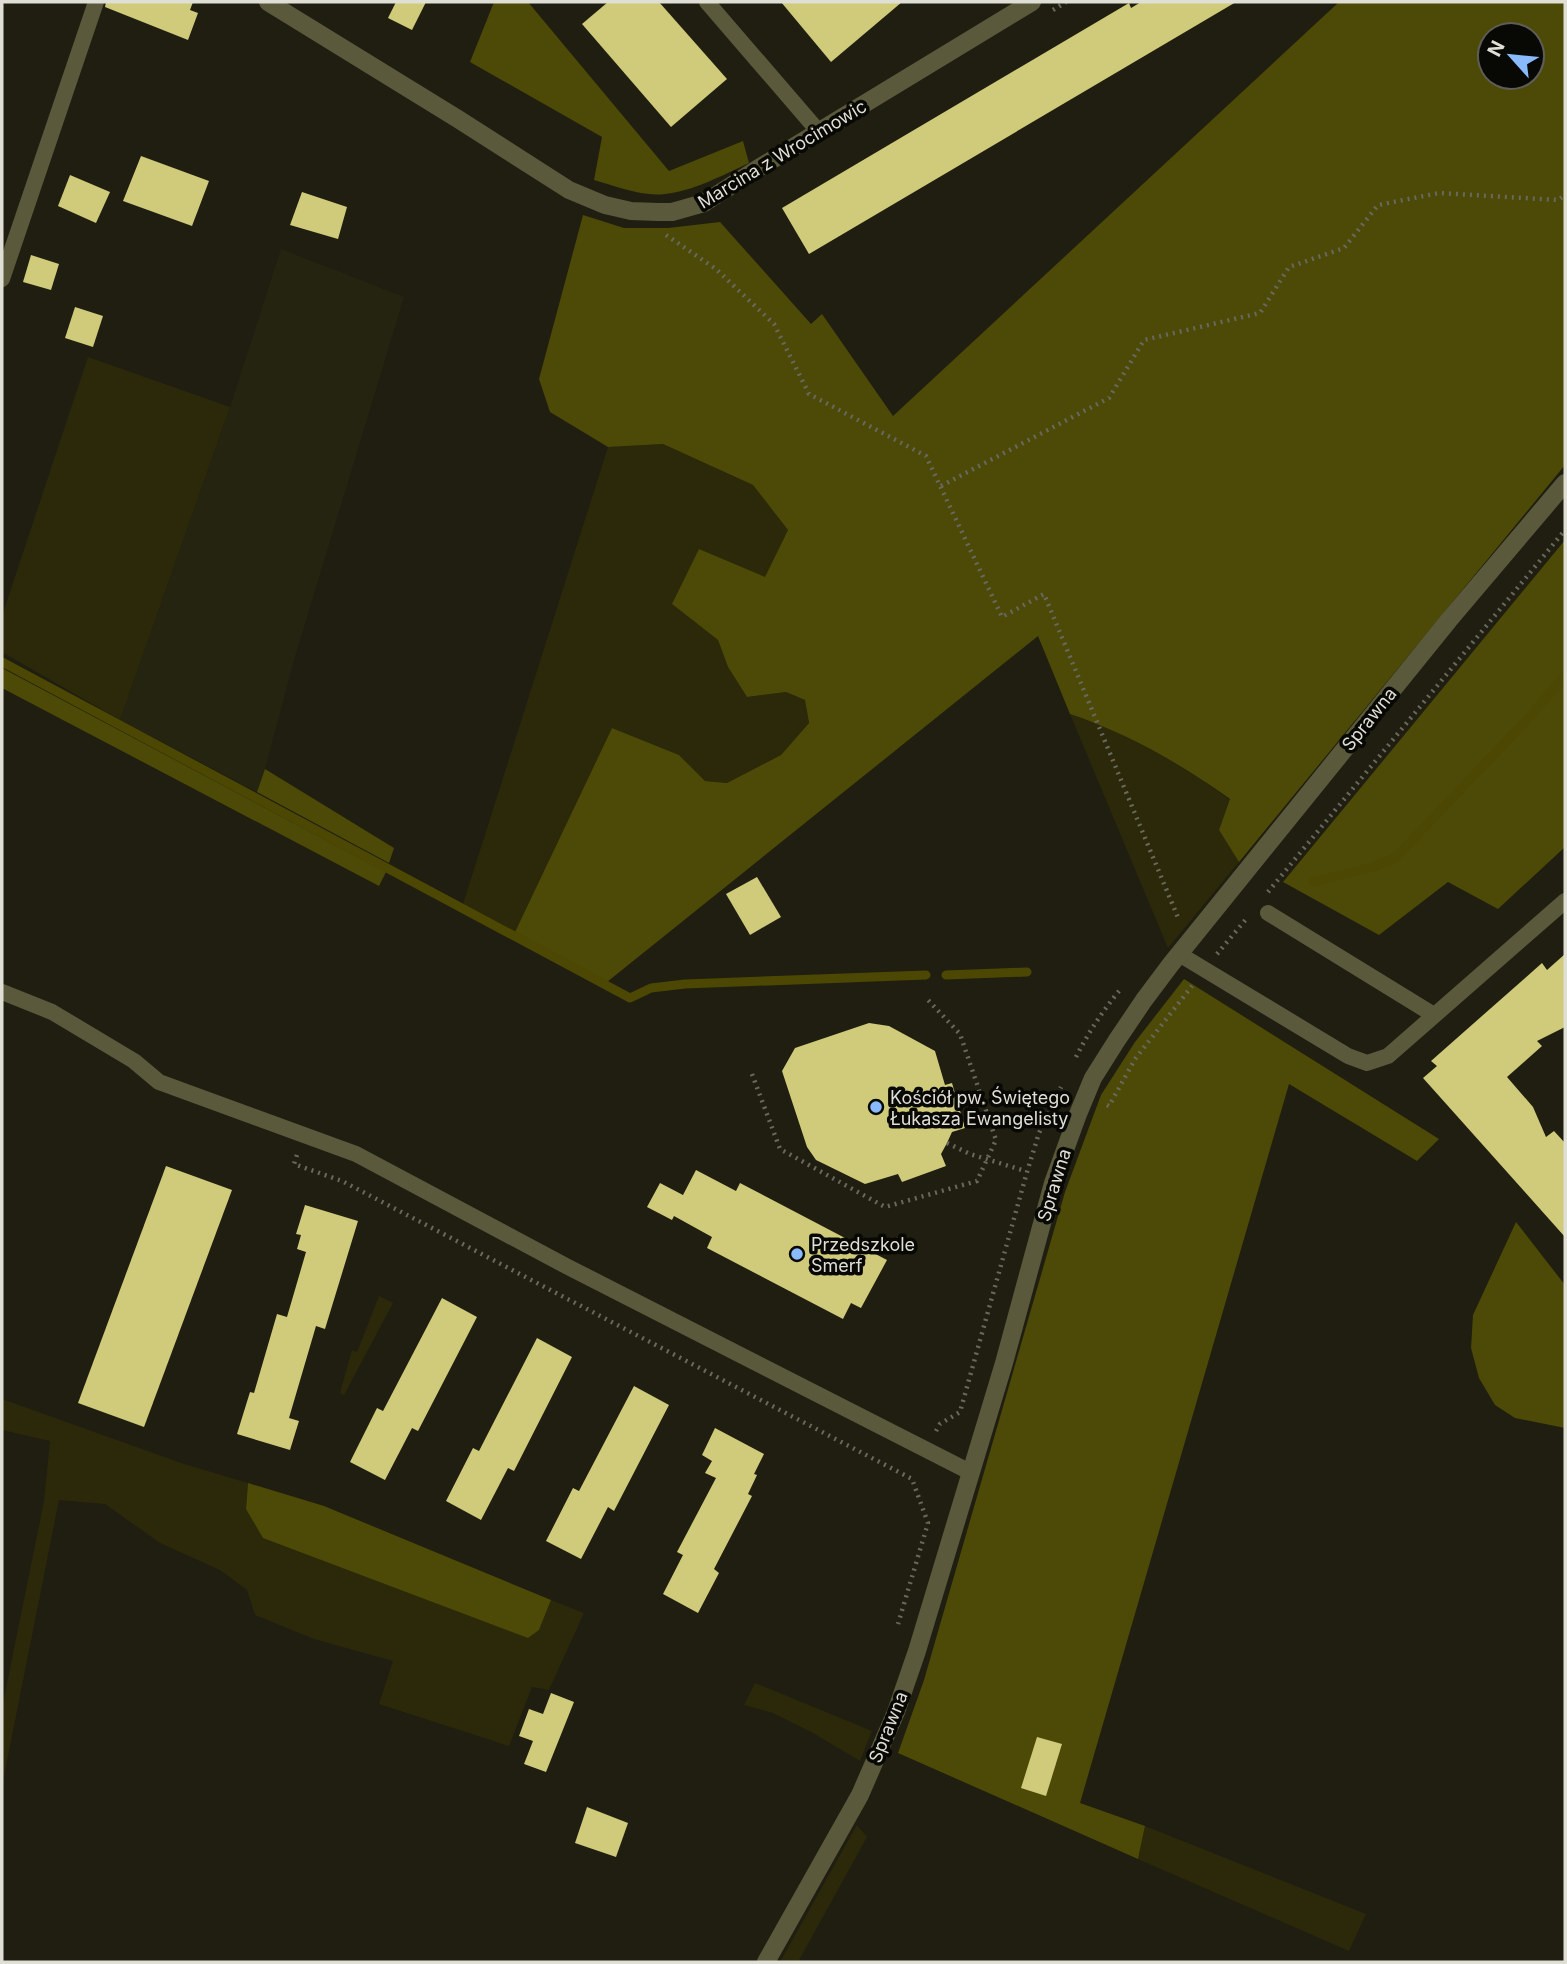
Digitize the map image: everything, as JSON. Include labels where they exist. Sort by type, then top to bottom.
[{"type":"street","name":"Marcina z Wrocimowic","points":[[268,2],[569,190],[605,205],[631,211],[658,212],[672,212],[704,203],[1032,2]]},
{"type":"street","name":"Sprawna","points":[[766,1962],[860,1795],[897,1712],[1004,1363],[1053,1183],[1093,1078],[1144,1000],[1183,949],[1449,620],[1565,483]]},
{"type":"lane","points":[[2,279],[96,2]]},
{"type":"lane","points":[[707,2],[819,132]]},
{"type":"lane","points":[[1183,949],[1204,970],[1348,1056],[1367,1063],[1388,1056],[1565,901]]},
{"type":"lane","points":[[1268,914],[1434,1016]]},
{"type":"lane","points":[[2,992],[52,1012],[134,1061],[159,1082],[356,1154],[568,1267],[970,1472]]},
{"type":"path","points":[[941,486],[1109,398],[1144,340],[1260,313],[1289,267],[1344,248],[1378,205],[1439,192],[1558,200],[1565,195]]},
{"type":"path","points":[[663,233],[716,269],[774,324],[809,394],[926,456],[1002,617],[1044,594],[1183,949]]},
{"type":"path","points":[[1266,895],[1565,530]]},
{"type":"path","points":[[1086,1094],[1109,1106],[1135,1059],[1248,916]]},
{"type":"path","points":[[752,1074],[780,1149],[885,1207],[977,1181],[996,1140],[960,1034],[928,1000]]},
{"type":"path","points":[[305,1136],[294,1164],[342,1181],[912,1479],[928,1523],[898,1624]]},
{"type":"path","points":[[947,1143],[970,1154],[1022,1170]]},
{"type":"shaded area","points":[[494,2],[528,2],[669,171],[743,141],[749,163],[697,186],[656,195],[594,180],[602,137],[470,62]]},
{"type":"shaded area","points":[[1339,2],[1565,2],[1565,465],[1239,862],[1219,830],[1230,799],[1153,750],[1070,714],[1038,636],[607,982],[515,932],[612,728],[679,755],[705,781],[727,783],[781,755],[809,723],[805,700],[786,692],[747,697],[728,667],[718,640],[672,604],[699,549],[765,577],[788,530],[753,485],[663,444],[608,447],[550,412],[539,379],[583,215],[624,228],[668,228],[720,222],[811,324],[822,314],[893,416]]},
{"type":"shaded area","points":[[281,249],[404,297],[294,660],[257,792],[120,720],[230,407]]},
{"type":"shaded area","points":[[88,357],[230,407],[120,720],[2,652],[2,616]]},
{"type":"shaded area","points":[[663,444],[753,485],[788,530],[765,578],[672,604],[718,640],[728,667],[747,697],[786,692],[805,700],[809,723],[781,755],[727,783],[705,781],[679,755],[612,728],[515,932],[463,904],[608,447]]},
{"type":"shaded area","points":[[1565,540],[1565,847],[1498,909],[1448,882],[1379,935],[1283,882]]},
{"type":"shaded area","points":[[2,668],[386,872],[379,886],[2,688]]},
{"type":"shaded area","points":[[1070,714],[1112,730],[1153,751],[1230,800],[1219,830],[1239,862],[1168,948]]},
{"type":"shaded area","points":[[265,769],[394,848],[389,863],[257,792]]},
{"type":"shaded area","points":[[1184,979],[1439,1139],[1417,1161],[1289,1084],[1080,1803],[1145,1826],[1138,1859],[898,1753],[924,1680],[1065,1192],[1101,1095],[1135,1042]]},
{"type":"shaded area","points":[[1516,1222],[1565,1285],[1565,1428],[1515,1418],[1495,1405],[1479,1378],[1471,1348],[1473,1315]]},
{"type":"shaded area","points":[[379,1296],[393,1303],[344,1395],[340,1393],[352,1350],[357,1352]]},
{"type":"shaded area","points":[[2,1399],[184,1464],[248,1483],[246,1509],[539,1630],[551,1600],[584,1613],[549,1690],[532,1687],[509,1746],[379,1704],[393,1661],[314,1639],[255,1615],[247,1590],[220,1570],[160,1543],[105,1504],[59,1500],[2,1786],[2,1708],[44,1501],[50,1441],[2,1430]]},
{"type":"shaded area","points":[[248,1483],[324,1506],[551,1600],[539,1630],[528,1638],[263,1538],[246,1509]]},
{"type":"shaded area","points":[[755,1683],[872,1731],[860,1761],[773,1713],[744,1705]]},
{"type":"shaded area","points":[[857,1825],[867,1837],[798,1962],[780,1962]]},
{"type":"shaded area","points":[[1145,1826],[1366,1914],[1349,1951],[1138,1859]]},
{"type":"building","points":[[106,2],[193,2],[190,10],[198,13],[188,40],[105,7]]},
{"type":"building","points":[[396,2],[426,2],[412,30],[388,18]]},
{"type":"building","points":[[608,2],[659,2],[727,79],[671,127],[582,24]]},
{"type":"building","points":[[781,2],[902,2],[831,62]]},
{"type":"building","points":[[1141,2],[1236,2],[809,254],[782,208],[1129,3],[1131,8]]},
{"type":"building","points":[[141,156],[209,181],[192,226],[123,201]]},
{"type":"building","points":[[70,175],[110,192],[96,223],[58,206]]},
{"type":"building","points":[[302,192],[347,207],[338,239],[290,225]]},
{"type":"building","points":[[31,255],[59,264],[51,290],[23,282]]},
{"type":"building","points":[[75,307],[103,316],[93,347],[65,338]]},
{"type":"building","points":[[757,877],[781,917],[750,935],[726,894]]},
{"type":"building","points":[[1565,954],[1565,1027],[1537,1041],[1542,1046],[1507,1077],[1533,1107],[1546,1137],[1554,1131],[1565,1143],[1565,1237],[1423,1078],[1437,1066],[1431,1061],[1542,963],[1547,970]]},
{"type":"building","name":"Kościół pw. Świętego Łukasza Ewangelisty","points":[[869,1023],[889,1026],[935,1051],[945,1085],[952,1083],[965,1128],[952,1132],[941,1154],[946,1166],[902,1182],[898,1174],[865,1184],[816,1160],[807,1147],[782,1071],[795,1048]]},
{"type":"building","points":[[166,1166],[232,1190],[144,1427],[78,1403]]},
{"type":"building","name":"Przedszkole Smerf","points":[[696,1170],[736,1191],[740,1183],[887,1260],[861,1308],[851,1303],[843,1319],[707,1248],[712,1237],[674,1216],[672,1220],[647,1207],[660,1183],[683,1195]]},
{"type":"building","points":[[305,1205],[358,1221],[325,1329],[316,1326],[289,1418],[299,1421],[290,1450],[237,1434],[250,1392],[254,1393],[277,1314],[287,1317],[306,1252],[297,1249],[301,1235],[296,1234]]},
{"type":"building","points":[[442,1298],[477,1317],[418,1431],[412,1428],[385,1480],[350,1462],[377,1408],[383,1411]]},
{"type":"building","points":[[537,1338],[572,1357],[514,1471],[508,1468],[481,1520],[446,1501],[473,1448],[479,1451]]},
{"type":"building","points":[[634,1386],[669,1405],[614,1511],[608,1507],[581,1559],[546,1541],[573,1488],[579,1491]]},
{"type":"building","points":[[715,1428],[764,1454],[748,1494],[752,1496],[714,1569],[719,1573],[698,1613],[663,1594],[683,1555],[677,1552],[716,1478],[705,1473],[712,1461],[702,1455]]},
{"type":"building","points":[[551,1693],[574,1702],[546,1772],[524,1764],[533,1741],[519,1736],[529,1709],[543,1714]]},
{"type":"building","points":[[1037,1737],[1062,1744],[1046,1796],[1021,1788]]},
{"type":"building","points":[[587,1807],[628,1823],[616,1857],[575,1843]]},
{"type":"waterway","points":[[2,662],[630,998],[651,988],[685,984],[926,975]]},
{"type":"waterway","points":[[1313,882],[1373,867],[1395,858],[1565,676]]},
{"type":"waterway","points":[[946,975],[1027,972]]},
{"type":"place","name":"Kościół pw. Świętego Łukasza Ewangelisty","points":[[876,1107]]},
{"type":"place","name":"Przedszkole Smerf","points":[[797,1254]]}]
